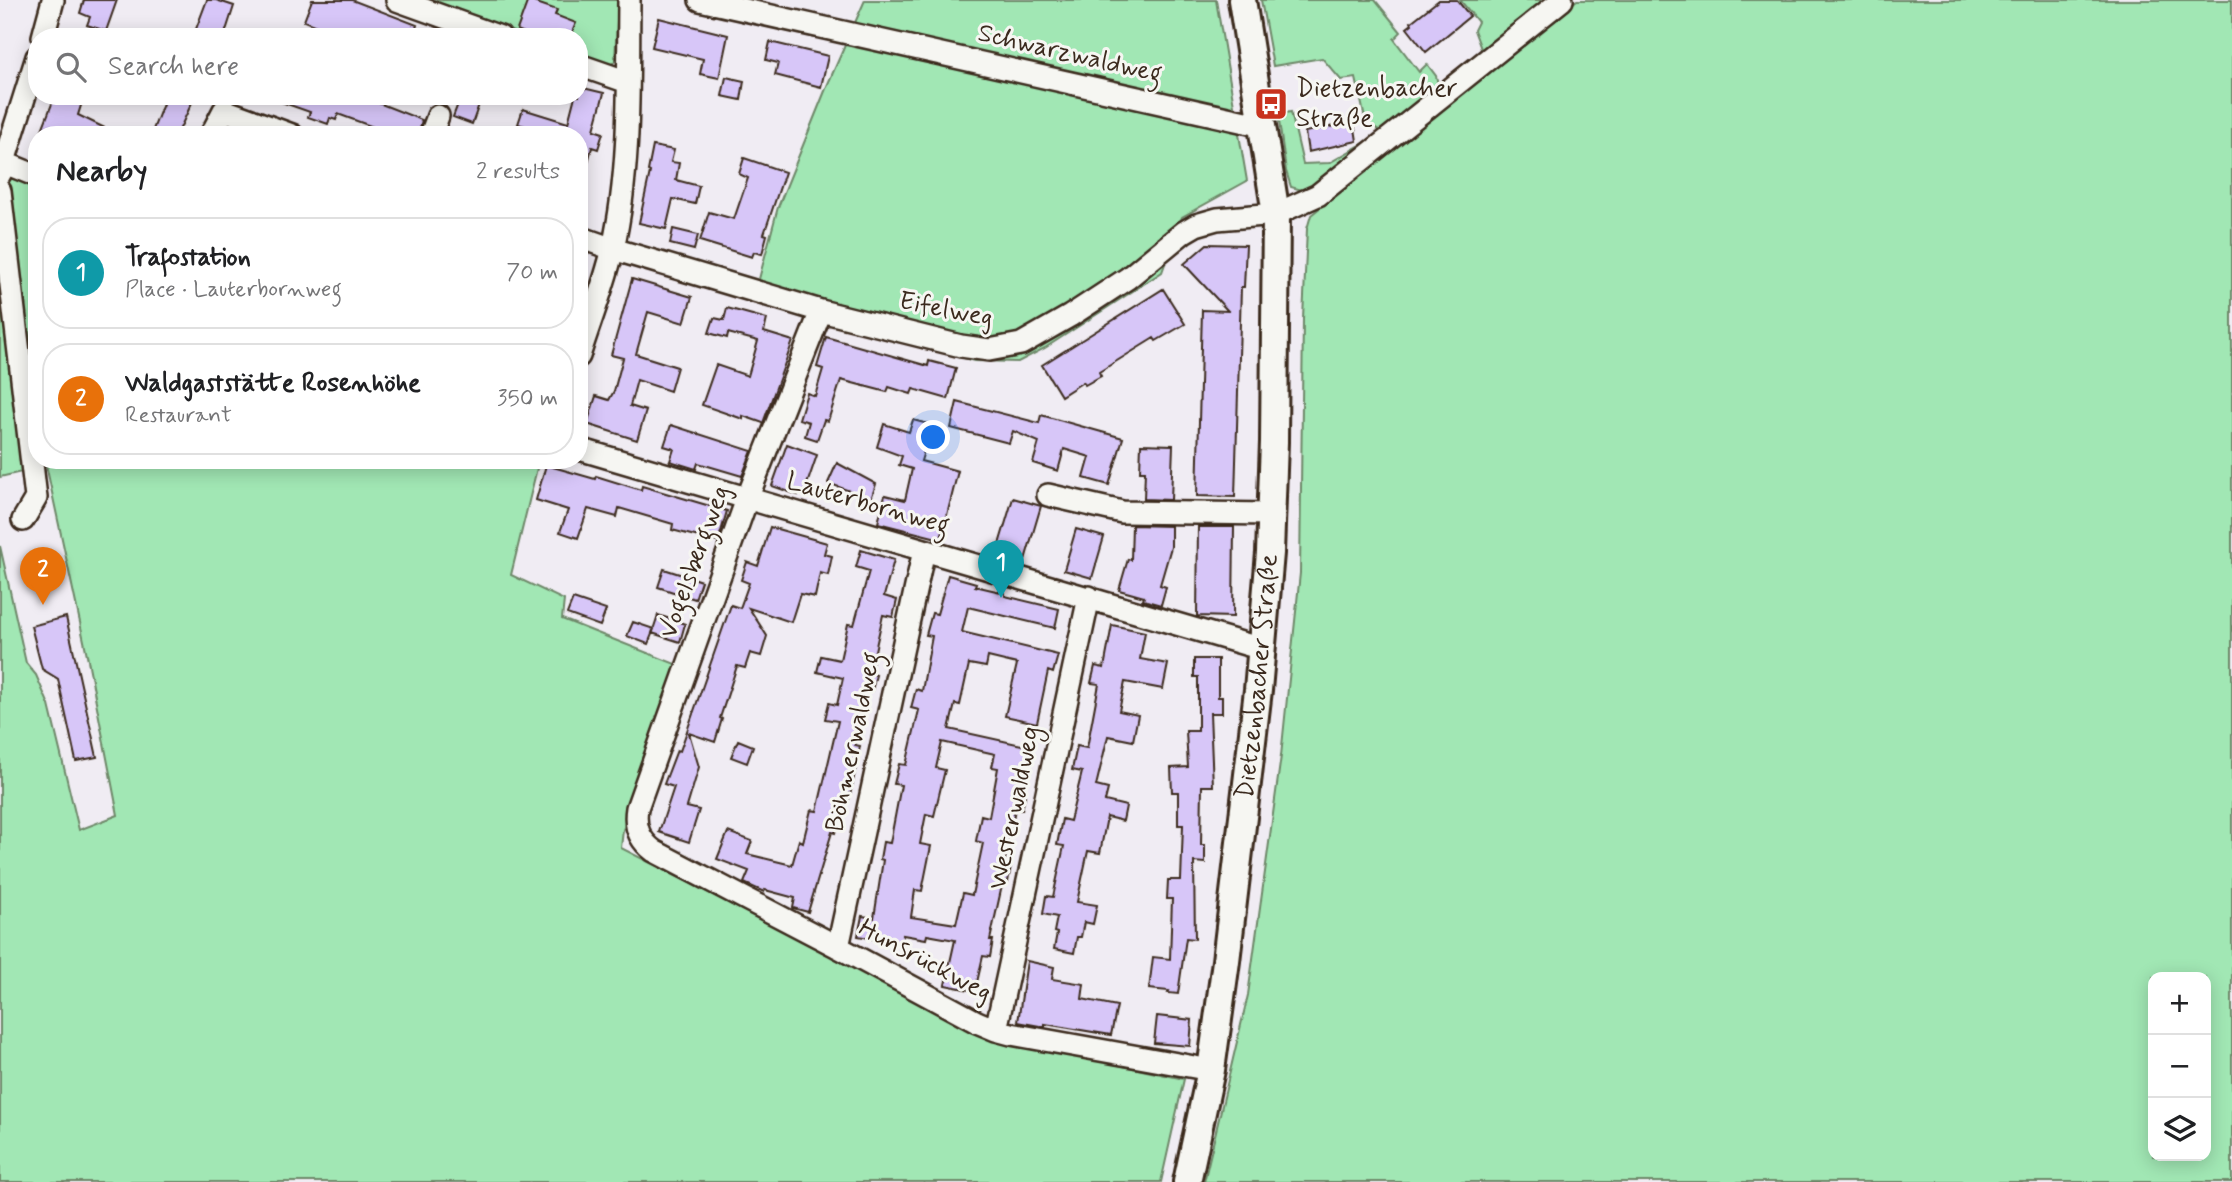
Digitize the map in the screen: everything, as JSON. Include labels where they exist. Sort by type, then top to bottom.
[{"type":"main road","name":"Dietzenbacher Straße","points":[[1186,1182],[1211,1070],[1227,961],[1262,649],[1271,514],[1276,349],[1276,214],[1242,0]]},
{"type":"street","points":[[45,28],[53,0]]},
{"type":"street","points":[[397,0],[475,28]]},
{"type":"street","points":[[588,328],[613,249],[621,206],[628,82],[629,0]]},
{"type":"street","name":"Schwarzwaldweg","points":[[700,0],[1263,126]]},
{"type":"street","name":"Eifelweg","points":[[588,240],[821,311],[961,346],[1003,349],[1041,334],[1102,296],[1196,225],[1217,219],[1276,214],[1309,201],[1330,188],[1562,0]]},
{"type":"street","points":[[588,68],[628,82]]},
{"type":"street","points":[[28,84],[1,166],[28,174]]},
{"type":"street","points":[[216,126],[224,110],[268,126]]},
{"type":"street","points":[[0,191],[28,430]]},
{"type":"street","name":"Vogelsbergweg","points":[[639,835],[637,808],[747,499],[821,311]]},
{"type":"street","name":"Lauterbornweg","points":[[588,452],[1262,649]]},
{"type":"street","points":[[23,520],[36,498],[33,469]]},
{"type":"street","points":[[1048,495],[1122,512],[1271,514]]},
{"type":"street","name":"Böhmerwaldweg","points":[[838,947],[924,550]]},
{"type":"street","name":"Westerwaldweg","points":[[996,1030],[1089,597]]},
{"type":"street","name":"Hunsrückweg","points":[[639,835],[654,851],[996,1030],[1038,1040],[1211,1070]]},
{"type":"green space","points":[[428,0],[618,0],[615,61],[609,67],[588,59],[588,28],[503,28]]},
{"type":"green space","points":[[865,0],[1216,0],[1247,181],[1182,217],[1162,272],[1045,348],[1018,362],[974,361],[754,298],[778,207]]},
{"type":"green space","points":[[1261,0],[1375,0],[1401,32],[1394,39],[1419,72],[1427,64],[1436,76],[1439,88],[1309,192],[1291,187],[1286,171],[1278,114],[1291,112],[1303,164],[1329,163],[1383,132],[1366,123],[1356,78],[1341,80],[1322,58],[1273,66]]},
{"type":"green space","points":[[1460,0],[1547,0],[1483,54],[1474,30],[1478,22]]},
{"type":"green space","points":[[1577,0],[2232,0],[2232,1182],[1204,1182],[1248,995],[1281,756],[1300,573],[1303,319],[1307,229],[1311,215]]},
{"type":"green space","points":[[23,166],[28,168],[28,341],[6,183]]},
{"type":"green space","points":[[0,262],[26,471],[0,477]]},
{"type":"green space","points":[[47,469],[537,469],[511,575],[564,600],[562,619],[678,665],[623,830],[621,848],[997,1039],[1184,1079],[1161,1182],[0,1182],[0,546],[26,663],[36,675],[49,705],[79,830],[118,815]]},
{"type":"building","points":[[84,0],[117,0],[107,28],[87,25],[90,17],[80,13]]},
{"type":"building","points":[[207,0],[234,6],[227,28],[196,28]]},
{"type":"building","points":[[312,0],[352,0],[417,25],[416,28],[321,28],[304,21]]},
{"type":"building","points":[[528,0],[557,10],[555,15],[576,23],[574,28],[518,28]]},
{"type":"building","points":[[1439,0],[1457,0],[1470,16],[1426,52],[1407,28]]},
{"type":"building","points":[[659,18],[728,35],[719,78],[700,74],[703,59],[652,47]]},
{"type":"building","points":[[770,42],[828,56],[821,87],[775,75],[778,63],[766,60]]},
{"type":"building","points":[[726,77],[744,81],[741,100],[722,96]]},
{"type":"building","points":[[588,89],[604,93],[594,130],[603,133],[598,149],[592,147],[588,162],[588,126],[518,124],[523,109],[568,123],[573,105],[588,105]]},
{"type":"building","points":[[52,105],[81,105],[78,115],[101,126],[43,126]]},
{"type":"building","points":[[163,105],[191,105],[181,126],[154,126]]},
{"type":"building","points":[[290,105],[384,105],[422,120],[420,126],[371,126],[338,114],[336,120],[330,118],[328,124],[308,117],[310,112]]},
{"type":"building","points":[[458,105],[479,105],[472,124],[453,117]]},
{"type":"building","points":[[1354,122],[1357,141],[1308,152],[1305,132]]},
{"type":"building","points":[[653,146],[674,150],[671,162],[679,163],[676,180],[699,186],[695,204],[673,199],[666,229],[639,223]]},
{"type":"building","points":[[744,158],[785,172],[764,234],[767,235],[762,254],[754,252],[752,257],[700,241],[709,212],[734,219],[748,178],[739,174]]},
{"type":"building","points":[[673,229],[698,235],[694,250],[670,244]]},
{"type":"building","points":[[1207,244],[1246,245],[1244,287],[1241,287],[1235,497],[1197,496],[1202,310],[1228,311],[1184,264]]},
{"type":"building","points":[[632,279],[692,297],[684,323],[648,312],[636,354],[677,367],[670,391],[637,380],[630,406],[646,411],[637,440],[588,424],[596,396],[609,400],[614,391],[623,358],[611,355]]},
{"type":"building","points":[[1163,289],[1185,324],[1156,341],[1154,338],[1099,372],[1101,376],[1085,385],[1083,382],[1061,396],[1042,365]]},
{"type":"building","points":[[727,308],[767,319],[764,332],[793,341],[763,423],[702,405],[716,365],[748,376],[758,341],[728,333],[727,338],[709,333],[714,318],[724,320]]},
{"type":"building","points":[[826,337],[928,366],[929,361],[956,368],[948,399],[913,389],[911,394],[889,387],[887,392],[841,380],[828,421],[824,420],[817,440],[805,436],[809,422],[799,419],[807,393],[815,396],[823,369],[817,367]]},
{"type":"building","points":[[957,402],[1039,423],[1041,415],[1123,438],[1109,485],[1084,478],[1090,457],[1064,449],[1058,471],[1033,463],[1039,442],[1013,431],[1009,443],[951,428]]},
{"type":"building","points":[[913,420],[932,425],[921,461],[958,471],[941,539],[878,523],[885,495],[905,500],[912,469],[899,465],[902,456],[877,447],[884,424],[909,432]]},
{"type":"building","points":[[671,425],[752,451],[742,476],[698,463],[696,469],[670,461],[674,449],[664,446]]},
{"type":"building","points":[[787,444],[817,455],[804,493],[799,491],[798,495],[772,486]]},
{"type":"building","points":[[1141,444],[1173,445],[1171,500],[1144,499],[1145,471],[1140,471]]},
{"type":"building","points":[[837,463],[876,484],[871,499],[828,483]]},
{"type":"building","points":[[545,469],[560,469],[595,479],[596,476],[641,490],[642,486],[727,511],[718,542],[672,530],[673,524],[619,508],[617,517],[588,509],[578,538],[560,532],[568,510],[536,500]]},
{"type":"building","points":[[1013,498],[1041,506],[1025,560],[997,551]]},
{"type":"building","points":[[1132,525],[1171,526],[1171,547],[1160,585],[1166,587],[1161,605],[1119,590],[1128,559],[1131,560]]},
{"type":"building","points":[[770,527],[827,543],[824,554],[832,556],[828,575],[820,573],[815,597],[800,594],[791,622],[749,608],[767,636],[761,656],[750,653],[745,668],[737,666],[715,742],[689,733],[699,767],[687,807],[699,810],[689,842],[659,832],[674,787],[664,784],[677,750],[680,751],[731,605],[740,608],[749,583],[741,580],[747,562],[758,566]]},
{"type":"building","points":[[1198,527],[1234,527],[1233,617],[1197,616]]},
{"type":"building","points":[[1076,529],[1104,537],[1092,578],[1064,570]]},
{"type":"building","points":[[861,550],[894,560],[884,596],[897,600],[893,617],[883,615],[870,673],[876,675],[872,690],[867,689],[855,745],[860,746],[849,799],[845,798],[835,833],[832,832],[808,912],[793,908],[795,898],[765,890],[764,892],[744,883],[749,871],[717,859],[728,832],[752,841],[747,854],[792,865],[799,840],[803,842],[811,810],[817,811],[838,721],[825,719],[829,703],[837,705],[843,678],[817,672],[821,656],[840,660],[848,624],[854,625],[869,571],[856,567]]},
{"type":"building","points":[[664,569],[701,581],[695,599],[658,587]]},
{"type":"building","points":[[948,575],[976,583],[975,586],[1005,593],[1005,596],[1059,609],[1055,628],[968,607],[962,632],[1058,655],[1053,673],[1048,671],[1037,723],[1005,716],[1017,664],[988,657],[986,667],[969,664],[960,705],[955,704],[949,729],[1031,747],[1021,795],[1025,796],[1022,810],[1015,809],[1004,865],[1011,866],[1008,882],[1003,881],[990,940],[993,940],[990,957],[983,956],[975,991],[945,985],[955,940],[927,935],[926,939],[903,935],[902,944],[858,936],[862,916],[874,918],[883,860],[880,859],[883,842],[890,843],[901,785],[894,784],[899,764],[906,765],[919,710],[911,708],[916,689],[922,691],[932,636],[926,635],[932,613],[937,614]],"holes":[[[942,742],[995,754],[992,767],[998,768],[989,817],[981,815],[976,841],[983,843],[972,895],[963,893],[956,924],[911,917],[915,890],[922,891],[931,846],[920,844],[926,814],[934,816],[945,770],[936,768]]]},
{"type":"building","points":[[573,599],[606,610],[600,626],[567,614]]},
{"type":"building","points":[[658,615],[685,624],[680,642],[652,633]]},
{"type":"building","points":[[66,617],[97,757],[76,761],[58,679],[42,669],[31,626]]},
{"type":"building","points":[[633,622],[654,629],[648,644],[627,636]]},
{"type":"building","points":[[1112,625],[1145,632],[1140,659],[1168,664],[1163,689],[1125,682],[1119,711],[1138,715],[1133,741],[1108,736],[1096,786],[1108,789],[1105,801],[1126,806],[1123,821],[1107,817],[1100,853],[1088,851],[1077,902],[1097,905],[1093,924],[1084,922],[1074,953],[1054,949],[1057,917],[1043,914],[1046,896],[1053,897],[1064,846],[1057,845],[1062,819],[1070,821],[1082,772],[1072,770],[1077,746],[1087,748],[1099,684],[1091,683],[1095,666],[1104,668]]},
{"type":"building","points":[[1194,659],[1218,659],[1218,697],[1222,697],[1222,713],[1210,713],[1213,786],[1202,786],[1201,845],[1205,845],[1205,863],[1194,862],[1195,939],[1186,938],[1178,994],[1149,989],[1153,957],[1170,959],[1172,899],[1167,899],[1168,880],[1181,880],[1183,825],[1178,825],[1178,792],[1172,792],[1171,768],[1188,767],[1186,731],[1198,731],[1198,677],[1194,677]]},
{"type":"building","points":[[738,740],[753,746],[747,763],[731,757]]},
{"type":"building","points":[[1027,961],[1054,967],[1052,979],[1084,984],[1082,999],[1117,1006],[1111,1035],[1018,1022]]},
{"type":"building","points":[[1157,1016],[1192,1020],[1190,1046],[1154,1043]]},
{"type":"place","name":"Dietzenbacher Straße","points":[[1271,104]]},
{"type":"place","name":"Trafostation","points":[[1001,598]]},
{"type":"place","name":"Waldgaststätte Rosenhöhe","points":[[43,605]]}]
